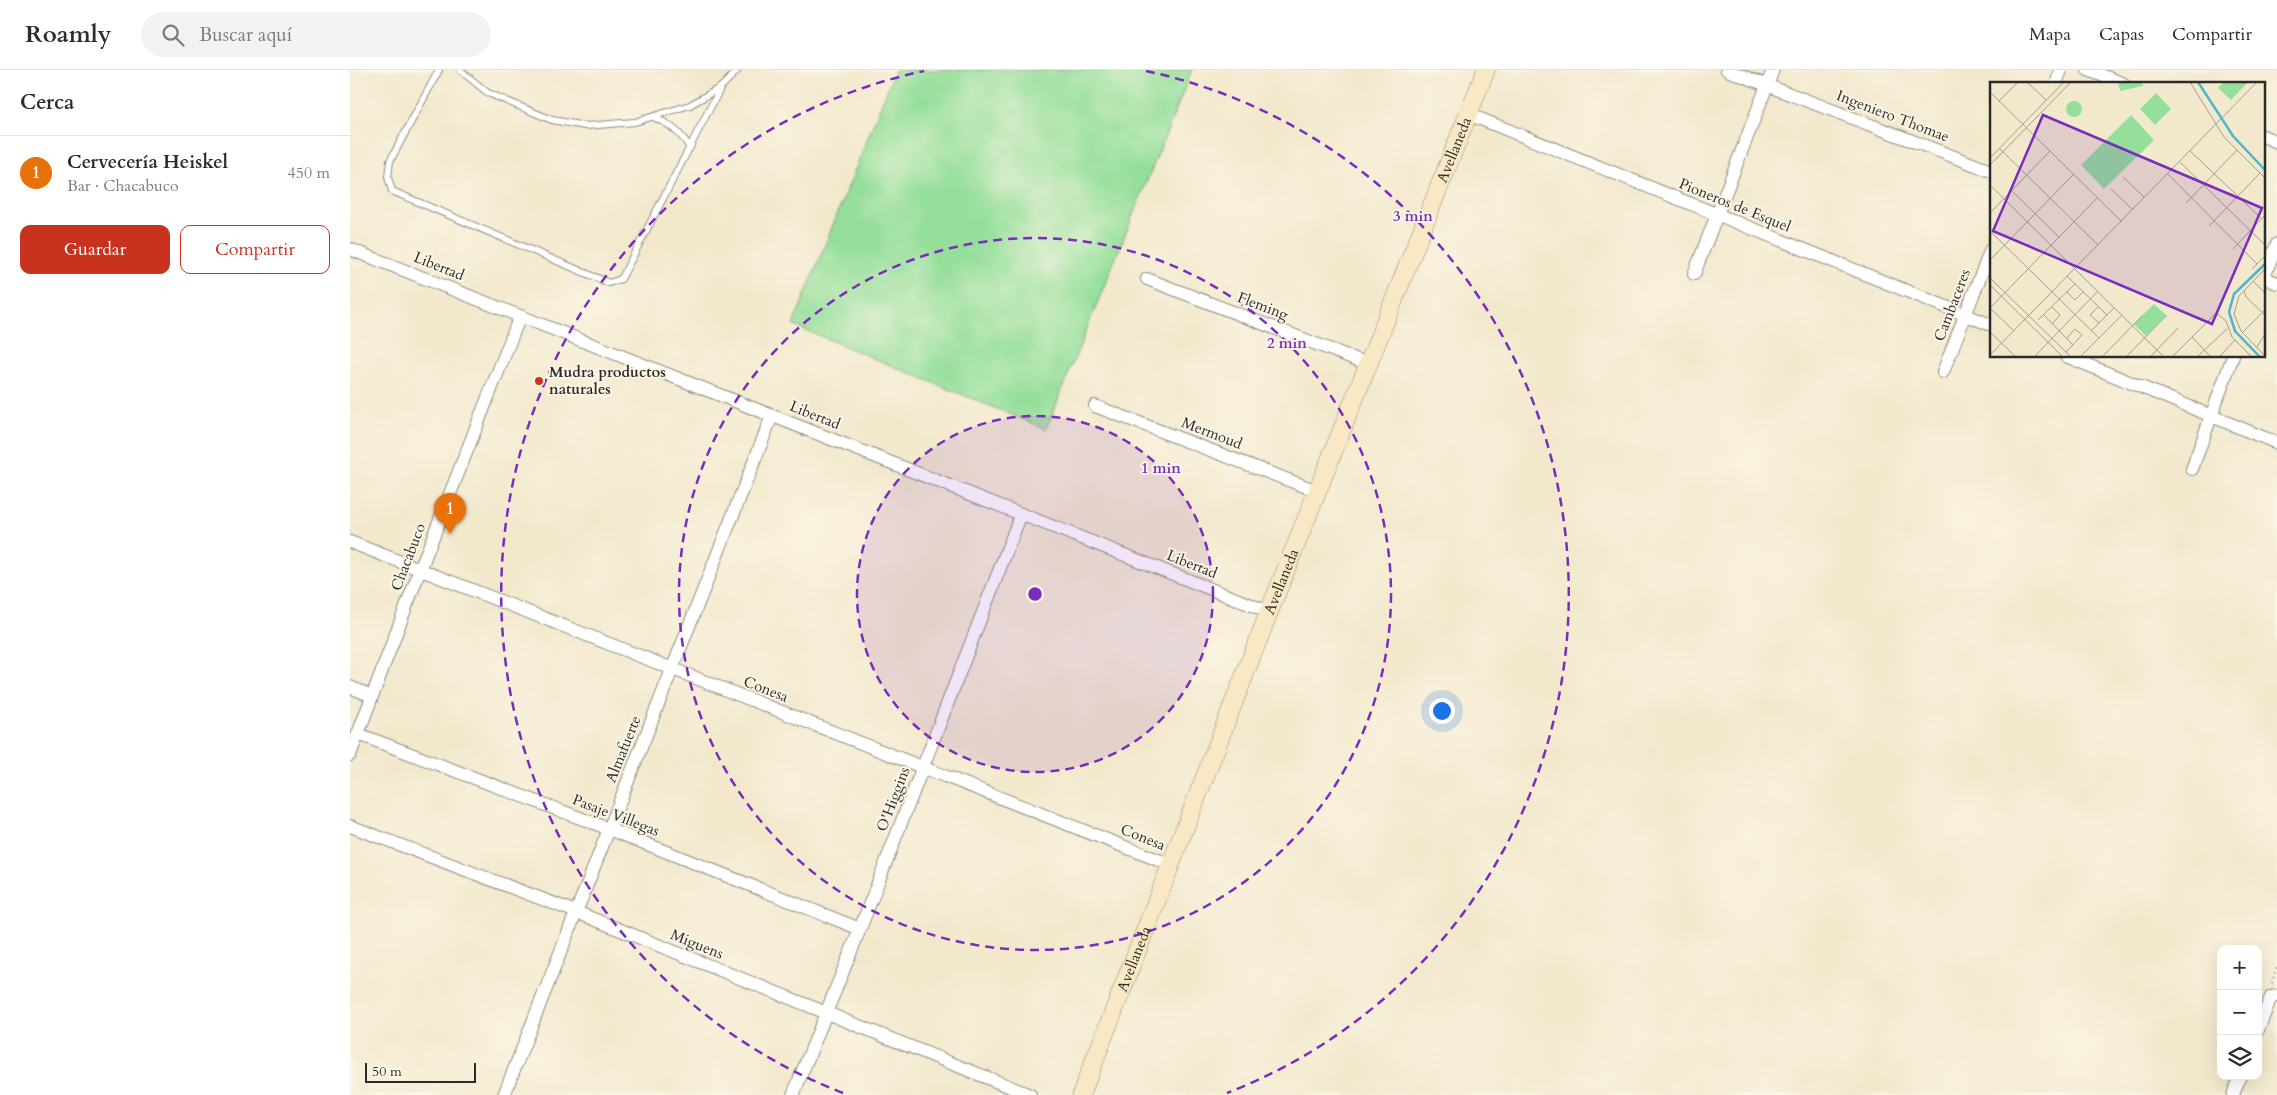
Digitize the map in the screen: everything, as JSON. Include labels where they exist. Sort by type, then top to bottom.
[{"type":"street","name":"Avellaneda","points":[[1081,1095],[1269,612],[1486,70]]},
{"type":"street","name":"Ingeniero Thomae","points":[[1727,70],[1990,171]]},
{"type":"street","points":[[1694,274],[1715,214],[1773,70]]},
{"type":"street","points":[[2057,82],[2061,70]]},
{"type":"street","points":[[2088,70],[2119,82]]},
{"type":"street","name":"Pioneros de Esquel","points":[[1468,114],[1990,325]]},
{"type":"street","points":[[2264,136],[2277,142]]},
{"type":"street","points":[[2264,276],[2277,244]]},
{"type":"street","name":"Libertad","points":[[350,249],[1269,612]]},
{"type":"street","name":"Cambaceres","points":[[1943,372],[1990,252]]},
{"type":"street","points":[[2264,278],[2277,283]]},
{"type":"street","name":"Fleming","points":[[1147,279],[1368,364]]},
{"type":"street","name":"Chacabuco","points":[[350,755],[420,570],[520,316]]},
{"type":"street","points":[[2071,358],[2277,443]]},
{"type":"street","points":[[2192,468],[2232,358]]},
{"type":"street","name":"Mermoud","points":[[1096,406],[1318,491]]},
{"type":"street","name":"Almafuerte","points":[[504,1095],[772,416]]},
{"type":"street","name":"O'Higgins","points":[[793,1095],[824,1014],[860,929],[1021,514]]},
{"type":"street","name":"Conesa","points":[[350,542],[1171,865]]},
{"type":"street","points":[[350,687],[372,696]]},
{"type":"street","name":"Pasaje Villegas","points":[[358,734],[609,829],[860,929]]},
{"type":"street","name":"Miguens","points":[[350,826],[576,912],[824,1014],[1030,1095]]},
{"type":"street","points":[[2262,1022],[2274,996]]},
{"type":"street","points":[[2233,1095],[2239,1080]]},
{"type":"lane","points":[[439,70],[390,161],[388,177],[392,191],[609,283],[621,279],[722,87],[738,70]]},
{"type":"lane","points":[[460,70],[488,93],[552,120],[585,126],[635,122],[690,105],[722,87]]},
{"type":"lane","points":[[653,116],[680,132],[690,148]]},
{"type":"path","points":[[2274,996],[2272,981],[2277,966]]},
{"type":"green space","points":[[895,70],[1192,70],[1046,429],[793,325]]},
{"type":"place","name":"Mudra productos naturales","points":[[539,381]]},
{"type":"place","name":"Cervecería Heiskel","points":[[450,534]]}]
